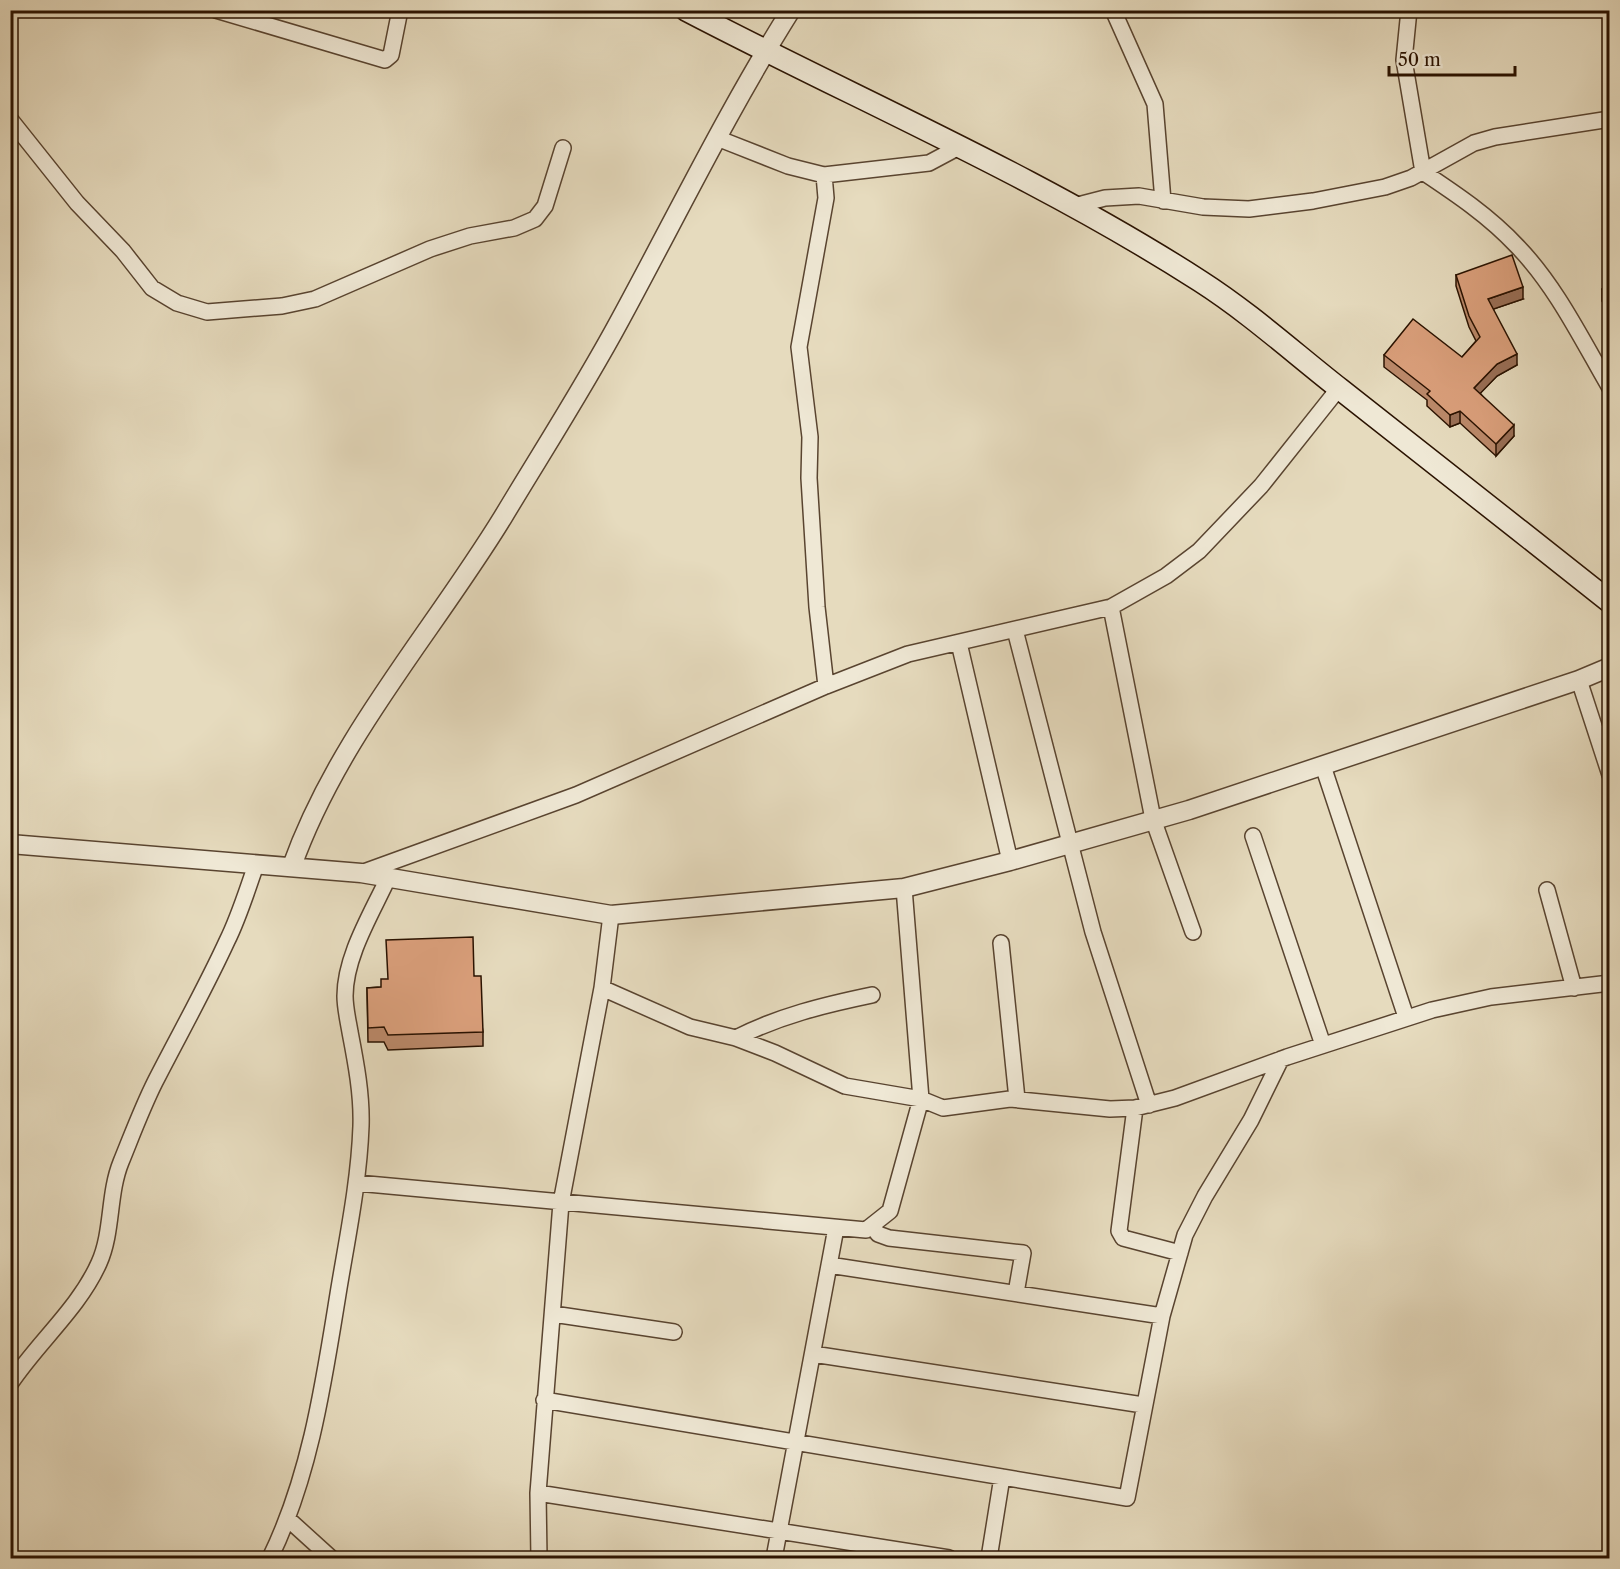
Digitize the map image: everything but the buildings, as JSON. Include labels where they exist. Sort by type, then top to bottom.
[{"type":"main road","points":[[686,10],[1074,207],[1223,296],[1610,602]]},
{"type":"street","points":[[216,10],[385,60],[391,55],[400,10]]},
{"type":"street","points":[[292,866],[308,822],[337,766],[506,511],[619,324],[717,138],[765,51],[791,10]]},
{"type":"street","points":[[1113,10],[1155,104],[1163,201]]},
{"type":"street","points":[[1409,10],[1404,60],[1423,172],[1478,209],[1518,247],[1564,309],[1610,388]]},
{"type":"street","points":[[10,119],[77,203],[123,251],[152,288],[177,303],[207,312],[282,306],[315,299],[430,249],[470,236],[514,228],[535,219],[545,206],[563,148]]},
{"type":"street","points":[[1074,207],[1105,198],[1139,196],[1203,207],[1249,209],[1385,187],[1423,172],[1474,143],[1495,137],[1610,119]]},
{"type":"street","points":[[717,138],[788,166],[824,175],[929,163],[958,147]]},
{"type":"street","points":[[824,175],[826,198],[799,347],[810,437],[809,478],[817,607],[826,686]]},
{"type":"street","points":[[361,873],[576,795],[826,686],[908,654],[1111,607],[1166,576],[1199,551],[1261,486],[1339,388]]},
{"type":"street","points":[[1111,607],[1154,819],[1193,932]]},
{"type":"street","points":[[1015,630],[1093,932],[1142,1106],[1119,1230],[1123,1238],[1132,1242],[1180,1253]]},
{"type":"street","points":[[959,643],[1010,861]]},
{"type":"street","points":[[10,844],[361,873],[610,915],[904,888],[1010,861],[1154,819],[1323,766],[1579,680],[1610,667]]},
{"type":"street","points":[[1579,680],[1610,775]]},
{"type":"street","points":[[1323,766],[1406,1017]]},
{"type":"street","points":[[1253,836],[1323,1045]]},
{"type":"street","points":[[10,1383],[27,1358],[84,1291],[99,1262],[106,1240],[110,1203],[120,1165],[154,1084],[229,939],[256,865]]},
{"type":"street","points":[[270,1558],[288,1519],[300,1485],[324,1385],[357,1183],[360,1101],[345,997],[346,979],[353,956],[388,878]]},
{"type":"street","points":[[357,1183],[836,1228],[866,1230],[873,1227],[890,1211],[921,1099],[904,888]]},
{"type":"street","points":[[1547,890],[1574,988]]},
{"type":"street","points":[[539,1558],[538,1493],[561,1203],[602,988],[610,915]]},
{"type":"street","points":[[1001,943],[1017,1100]]},
{"type":"street","points":[[602,988],[690,1027],[736,1038],[775,1053],[845,1086],[921,1099],[943,1108],[984,1100],[1017,1100],[1110,1109],[1142,1106],[1175,1098],[1406,1017],[1491,998],[1610,983]]},
{"type":"street","points":[[736,1038],[768,1022],[825,1005],[872,995]]},
{"type":"street","points":[[544,1400],[1127,1498],[1143,1405],[1162,1316],[1185,1235],[1204,1196],[1251,1120],[1281,1059]]},
{"type":"street","points":[[873,1227],[878,1234],[889,1238],[1023,1253],[1016,1293]]},
{"type":"street","points":[[774,1558],[836,1228]]},
{"type":"street","points":[[829,1265],[1162,1316]]},
{"type":"street","points":[[553,1314],[675,1332]]},
{"type":"street","points":[[813,1354],[1143,1405]]},
{"type":"street","points":[[989,1558],[1002,1477]]},
{"type":"street","points":[[538,1493],[949,1558]]},
{"type":"street","points":[[288,1519],[331,1558]]}]
